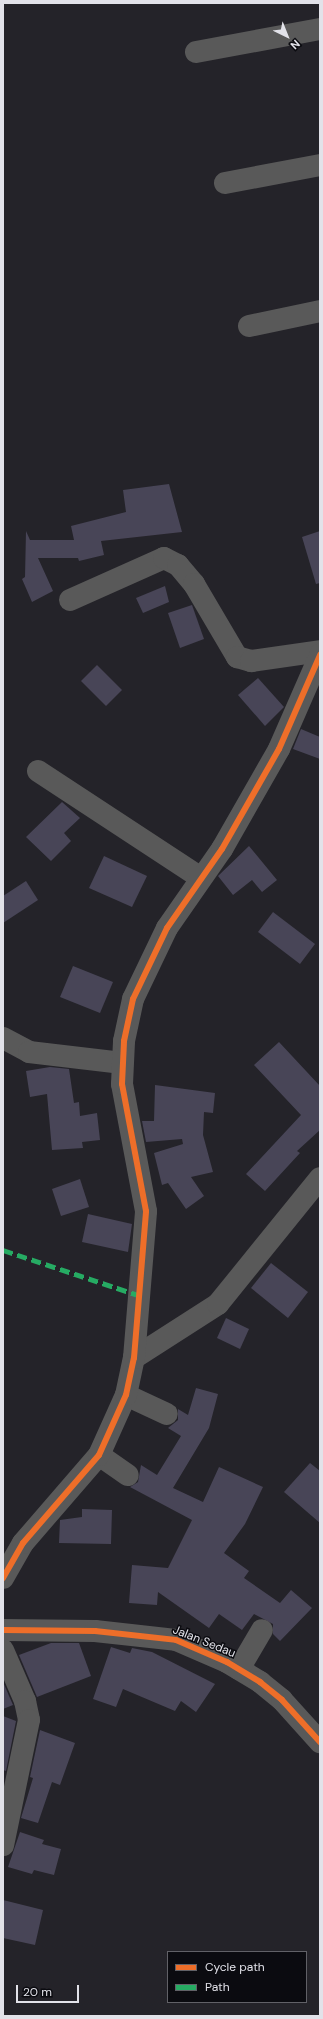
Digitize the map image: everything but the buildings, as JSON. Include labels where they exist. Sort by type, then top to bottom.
[{"type":"street","points":[[196,52],[320,29]]},
{"type":"street","points":[[225,183],[320,166]]},
{"type":"street","points":[[249,326],[320,311]]},
{"type":"street","points":[[70,600],[164,558],[178,565],[194,584],[237,657],[251,661],[320,651]]},
{"type":"street","points":[[3,1578],[24,1543],[98,1455],[126,1395],[134,1358],[146,1211],[128,1122],[122,1063],[133,999],[152,955],[201,878],[222,849],[279,749],[320,655]]},
{"type":"street","points":[[38,771],[201,878]]},
{"type":"street","points":[[3,1038],[30,1052],[122,1063]]},
{"type":"street","points":[[134,1358],[218,1304],[320,1178]]},
{"type":"street","points":[[126,1395],[167,1414]]},
{"type":"street","points":[[98,1455],[128,1474]]},
{"type":"street","name":"Jalan Sedau","points":[[3,1630],[150,1634],[176,1640],[239,1669],[282,1700],[320,1742]]},
{"type":"street","points":[[239,1669],[262,1630]]},
{"type":"street","points":[[3,1650],[25,1701],[29,1720],[3,1845]]},
{"type":"marked path","points":[[3,1250],[138,1295]]},
{"type":"cycle path","points":[[3,1578],[23,1543],[99,1455],[126,1395],[134,1358],[146,1211],[122,1084],[124,1041],[133,999],[167,928],[222,849],[279,749],[320,655]]},
{"type":"cycle path","points":[[3,1630],[95,1631],[176,1640],[227,1662],[260,1682],[282,1700],[320,1742]]}]
